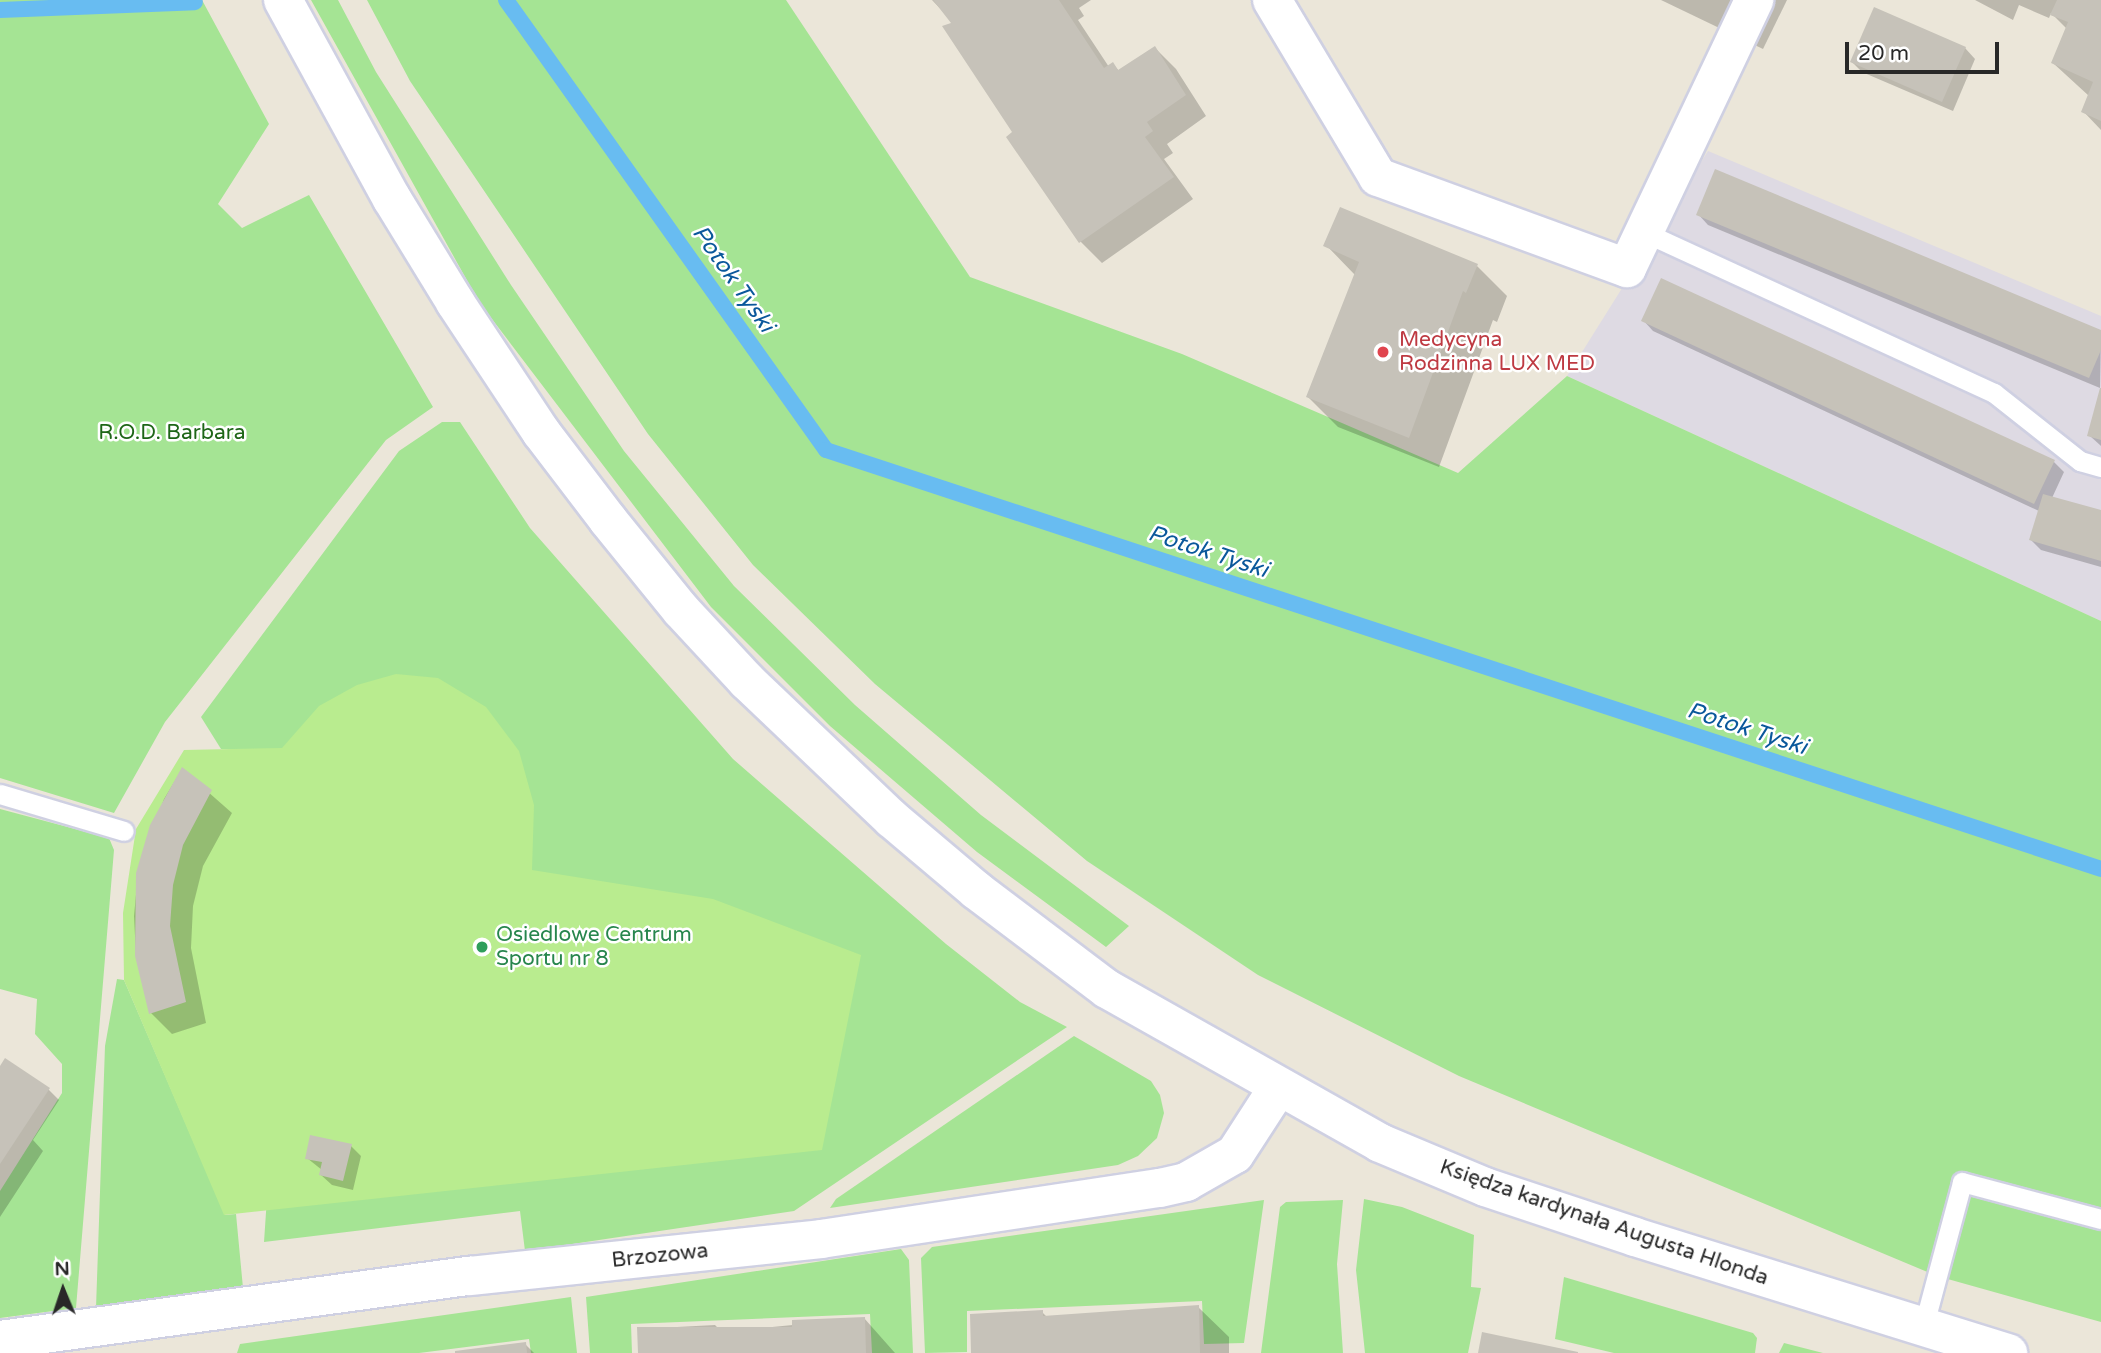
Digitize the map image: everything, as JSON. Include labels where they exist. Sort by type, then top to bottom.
[{"type":"street","name":"Księdza kardynała Augusta Hlonda","points":[[283,0],[392,199],[455,302],[541,432],[681,610],[817,749],[976,890],[1107,989],[1277,1089],[1380,1143],[1485,1187],[2008,1353]]},
{"type":"street","points":[[1272,0],[1378,177],[1627,268],[1755,0]]},
{"type":"street","name":"Brzozowa","points":[[2,1353],[0,1340],[470,1276],[833,1237],[1160,1188],[1186,1182],[1235,1154],[1277,1089]]},
{"type":"lane","points":[[1644,232],[1994,393],[2080,461],[2101,467]]},
{"type":"lane","points":[[0,794],[124,831]]},
{"type":"lane","points":[[1923,1328],[1962,1182],[2101,1219]]},
{"type":"shaded area","points":[[1708,151],[2101,316],[2101,621],[1567,376]]},
{"type":"green space","name":"R.O.D. Barbara","points":[[0,0],[202,0],[269,124],[218,204],[242,228],[309,195],[433,407],[386,440],[165,722],[114,813],[0,778]]},
{"type":"green space","points":[[311,0],[338,0],[376,72],[511,285],[624,451],[734,586],[855,705],[981,815],[1129,926],[1106,947],[977,852],[830,726],[711,607],[479,302]]},
{"type":"green space","points":[[367,0],[786,0],[970,277],[1182,354],[1458,473],[1567,376],[2101,621],[2101,1322],[1937,1276],[1459,1076],[1258,975],[1087,861],[875,684],[753,565],[648,434],[410,81]]},
{"type":"green space","points":[[442,422],[460,422],[530,528],[733,759],[946,944],[1020,1002],[1067,1027],[794,1211],[525,1251],[520,1211],[264,1242],[297,751],[221,749],[201,717],[399,451]]},
{"type":"green space","name":"Osiedlowe Centrum Sportu nr 8","points":[[396,674],[438,678],[486,707],[519,751],[534,805],[532,870],[713,899],[861,955],[822,1150],[224,1215],[124,980],[123,913],[136,829],[184,750],[282,748],[319,706],[357,685]]},
{"type":"green space","points":[[0,809],[109,838],[114,850],[76,1308],[0,1318],[0,1191],[62,1093],[62,1064],[35,1034],[37,999],[0,989]]},
{"type":"green space","points":[[117,979],[124,980],[225,1215],[236,1214],[243,1288],[96,1308],[105,1046]]},
{"type":"green space","points":[[1074,1036],[1151,1081],[1160,1095],[1164,1113],[1157,1138],[1138,1156],[1118,1165],[830,1208],[836,1199]]},
{"type":"green space","points":[[1364,1199],[1402,1207],[1474,1235],[1471,1287],[1481,1288],[1468,1353],[1365,1353],[1356,1270]]},
{"type":"green space","points":[[1264,1200],[1244,1343],[1204,1344],[1202,1301],[967,1311],[967,1352],[925,1353],[921,1258],[932,1247]]},
{"type":"green space","points":[[1343,1200],[1337,1264],[1343,1353],[1261,1353],[1280,1207],[1286,1202]]},
{"type":"green space","points":[[901,1249],[909,1260],[913,1353],[872,1353],[870,1314],[631,1324],[632,1353],[590,1353],[586,1297]]},
{"type":"green space","points":[[1564,1277],[1753,1333],[1757,1338],[1755,1353],[1614,1353],[1555,1339]]},
{"type":"green space","points":[[571,1297],[577,1353],[531,1353],[529,1339],[419,1353],[237,1353],[240,1344]]},
{"type":"green space","points":[[1784,1343],[1823,1353],[1779,1353]]},
{"type":"building","points":[[933,0],[1059,0],[1104,68],[1113,62],[1118,70],[1155,46],[1186,95],[1147,122],[1153,131],[1145,137],[1174,177],[1079,243],[1006,137],[1012,132],[942,26],[951,23]]},
{"type":"building","points":[[2057,0],[2101,0],[2101,121],[2081,112],[2093,82],[2051,63],[2068,22],[2050,15]]},
{"type":"building","points":[[1874,7],[1966,47],[1942,102],[1850,62]]},
{"type":"building","points":[[1715,169],[2101,330],[2101,350],[2089,378],[1696,215]]},
{"type":"building","name":"Medycyna Rodzinna LUX MED","points":[[1340,207],[1478,264],[1466,293],[1463,291],[1409,438],[1306,397],[1359,262],[1323,246]]},
{"type":"building","points":[[1661,278],[2055,460],[2034,504],[1641,321]]},
{"type":"building","points":[[2101,388],[2101,440],[2087,436]]},
{"type":"building","points":[[2043,494],[2101,510],[2101,561],[2029,540]]},
{"type":"building","points":[[182,767],[212,790],[183,845],[173,885],[170,926],[186,1002],[149,1014],[135,956],[136,873],[150,825]]},
{"type":"building","points":[[5,1058],[50,1088],[0,1164],[0,1066]]},
{"type":"building","points":[[310,1135],[352,1144],[343,1181],[319,1175],[322,1162],[305,1159]]},
{"type":"building","points":[[1199,1305],[1200,1353],[971,1353],[970,1314],[1043,1310],[1043,1316]]},
{"type":"building","points":[[865,1317],[866,1353],[638,1353],[637,1327],[792,1327],[792,1320]]},
{"type":"building","points":[[1482,1332],[1578,1352],[1578,1353],[1478,1353]]},
{"type":"building","points":[[526,1342],[527,1353],[455,1353],[455,1351]]},
{"type":"waterway","name":"Potok Tyski","points":[[506,0],[826,450],[2101,869]]},
{"type":"waterway","points":[[0,10],[195,2]]},
{"type":"place","name":"Medycyna Rodzinna LUX MED","points":[[1383,352]]},
{"type":"place","name":"Osiedlowe Centrum Sportu nr 8","points":[[482,947]]}]
